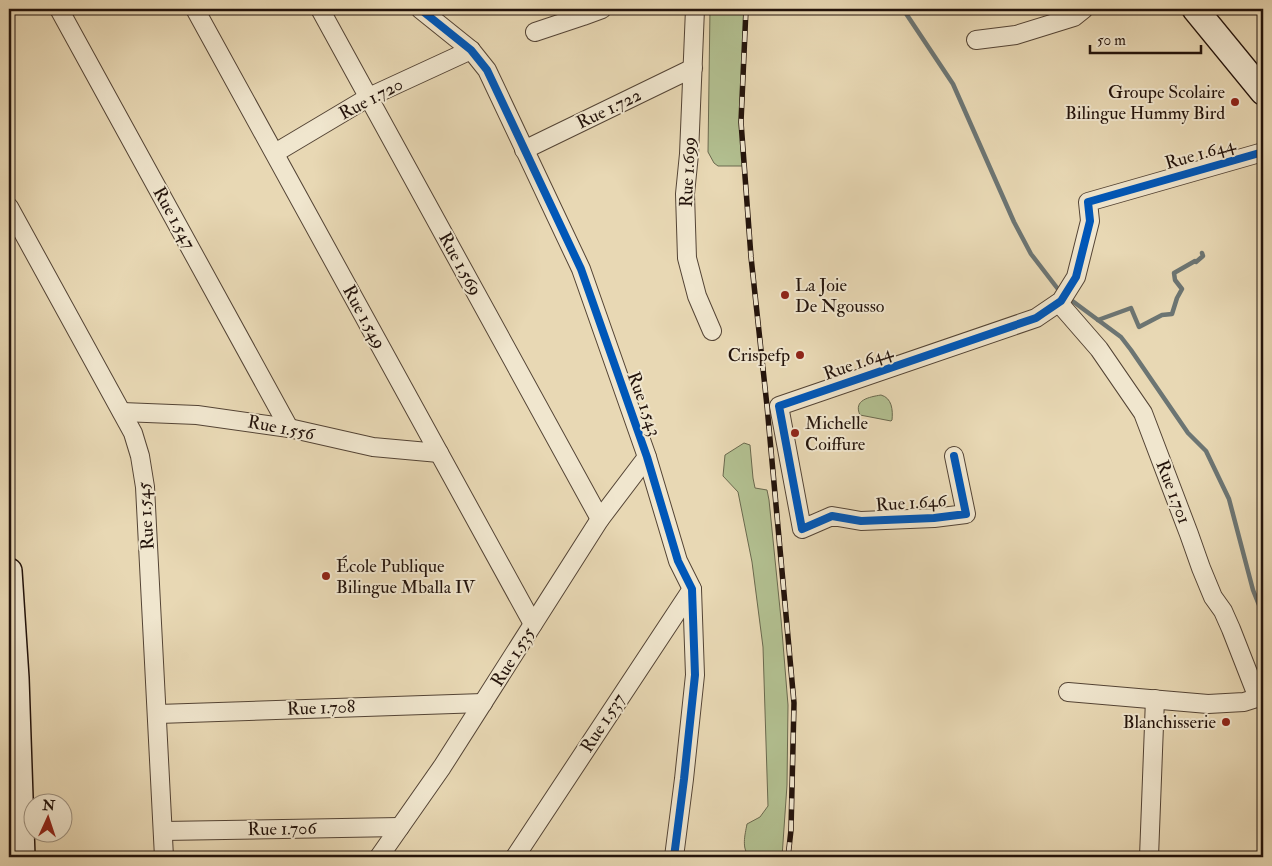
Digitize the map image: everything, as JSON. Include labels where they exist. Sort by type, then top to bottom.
[{"type":"main road","points":[[1195,9],[1263,92]]},
{"type":"main road","points":[[9,571],[16,670],[17,849]]},
{"type":"street","name":"Rue 1.547","points":[[59,9],[289,428]]},
{"type":"street","name":"Rue 1.549","points":[[195,9],[533,624]]},
{"type":"street","name":"Rue 1.569","points":[[320,9],[600,519]]},
{"type":"street","name":"Rue 1.543","points":[[420,9],[457,37],[471,50],[487,70],[581,270],[647,457],[678,561],[692,589],[695,675],[674,857]]},
{"type":"street","points":[[535,32],[602,9]]},
{"type":"street","name":"Rue 1.699","points":[[695,9],[689,154],[685,194],[687,258],[697,296],[712,331]]},
{"type":"street","points":[[976,40],[1016,36],[1074,17],[1084,9]]},
{"type":"street","name":"Rue 1.720","points":[[275,153],[369,97],[471,50]]},
{"type":"street","name":"Rue 1.722","points":[[524,150],[693,68]]},
{"type":"street","name":"Rue 1.644","points":[[802,529],[779,406],[1036,318],[1062,298],[1076,277],[1090,221],[1088,202],[1263,152]]},
{"type":"street","name":"Rue 1.545","points":[[9,208],[122,412],[133,433],[140,456],[145,486],[164,857]]},
{"type":"street","name":"Rue 1.701","points":[[1062,298],[1143,413],[1213,597],[1223,611],[1261,697]]},
{"type":"street","name":"Rue 1.556","points":[[122,412],[197,415],[289,428],[373,447],[439,453]]},
{"type":"street","name":"Rue 1.646","points":[[802,529],[832,516],[861,521],[934,518],[966,514],[954,456]]},
{"type":"street","name":"Rue 1.535","points":[[379,857],[442,767],[600,519],[647,457]]},
{"type":"street","name":"Rue 1.537","points":[[515,857],[692,589]]},
{"type":"street","points":[[1068,692],[1208,704],[1244,702],[1261,697]]},
{"type":"street","points":[[1149,857],[1155,700]]},
{"type":"street","name":"Rue 1.708","points":[[158,714],[483,703]]},
{"type":"street","name":"Rue 1.706","points":[[163,831],[400,827]]},
{"type":"street","points":[[660,857],[676,835]]},
{"type":"green space","points":[[710,9],[746,9],[741,122],[744,166],[718,166],[714,163],[708,152]]},
{"type":"green space","points":[[881,395],[890,402],[892,408],[891,421],[860,415],[858,410],[863,400]]},
{"type":"green space","points":[[744,443],[750,445],[755,488],[767,490],[781,619],[788,705],[787,785],[782,857],[750,857],[745,850],[747,824],[760,817],[768,806],[763,647],[752,562],[738,492],[723,476],[725,455]]},
{"type":"waterway","points":[[903,9],[953,84],[1014,222],[1031,254],[1061,293]]},
{"type":"waterway","points":[[1098,320],[1131,308],[1139,327],[1162,315],[1172,314],[1182,289],[1175,280],[1174,273],[1196,262],[1203,256],[1202,253]]},
{"type":"waterway","points":[[1067,297],[1121,337],[1188,433],[1206,451],[1229,499],[1253,590],[1263,615]]},
{"type":"railway","points":[[746,9],[741,122],[751,257],[767,406],[794,703],[791,830],[788,857]]},
{"type":"cycle path","points":[[420,9],[471,50],[487,70],[581,269],[647,457],[678,561],[692,589],[695,675],[674,857]]},
{"type":"cycle path","points":[[954,456],[966,514],[934,518],[861,521],[832,516],[802,529],[779,406],[1036,318],[1061,301],[1076,277],[1090,221],[1088,202],[1263,152]]},
{"type":"place","name":"Groupe Scolaire Bilingue Hummy Bird","points":[[1235,102]]},
{"type":"place","name":"La Joie De Ngousso","points":[[785,295]]},
{"type":"place","name":"Crispefp","points":[[800,355]]},
{"type":"place","name":"Michelle Coiffure","points":[[795,433]]},
{"type":"place","name":"École Publique Bilingue Mballa IV","points":[[326,576]]},
{"type":"place","name":"Blanchisserie","points":[[1226,722]]}]
